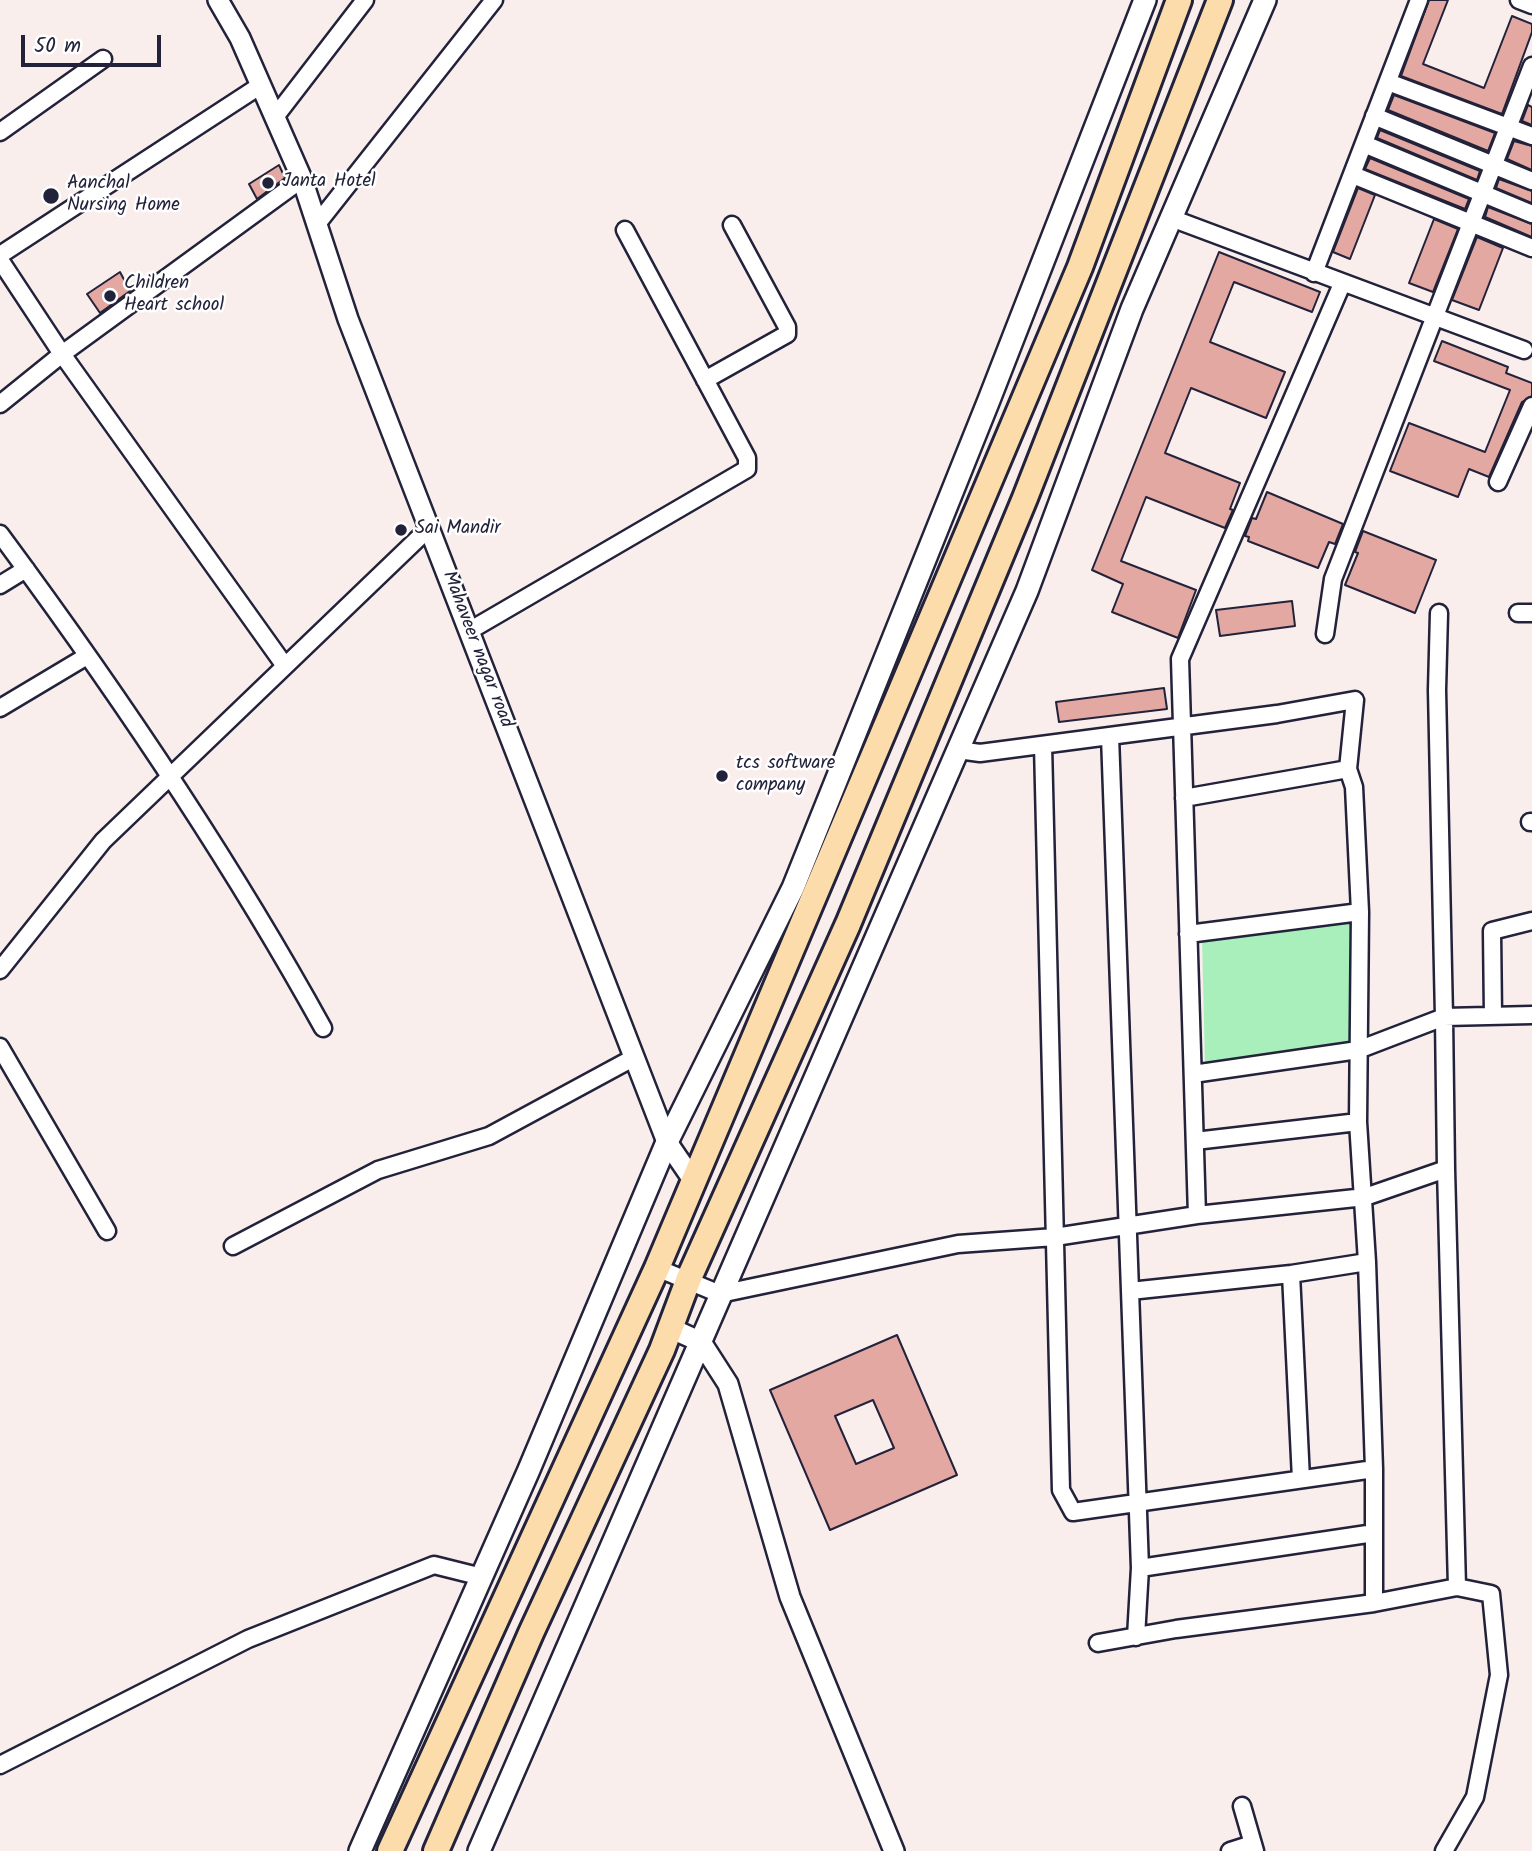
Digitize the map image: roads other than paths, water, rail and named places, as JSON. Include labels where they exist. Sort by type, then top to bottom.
[{"type":"highway","points":[[390,1851],[657,1268],[1074,280],[1180,0]]},
{"type":"highway","points":[[436,1851],[848,924],[1025,498],[1220,0]]},
{"type":"main road","points":[[360,1851],[482,1577],[667,1142],[793,888],[984,413],[1144,0]]},
{"type":"main road","points":[[479,1851],[1027,592],[1132,309],[1265,0]]},
{"type":"street","name":"Mahaveer nagar road","points":[[218,0],[261,85],[302,179],[348,319],[667,1142],[693,1180]]},
{"type":"street","points":[[275,117],[365,0]]},
{"type":"street","points":[[317,224],[494,0]]},
{"type":"street","points":[[1314,273],[1419,0]]},
{"type":"street","points":[[1519,0],[1532,5]]},
{"type":"street","points":[[0,132],[103,59]]},
{"type":"street","points":[[1325,634],[1333,579],[1532,66]]},
{"type":"street","points":[[1388,82],[1532,136]]},
{"type":"street","points":[[261,85],[0,258],[62,354],[285,666]]},
{"type":"street","points":[[1374,116],[1532,181]]},
{"type":"street","points":[[1364,144],[1532,214]]},
{"type":"street","points":[[1353,175],[1532,248]]},
{"type":"street","points":[[0,404],[62,354],[302,179]]},
{"type":"street","points":[[1171,218],[1524,350]]},
{"type":"street","points":[[705,380],[787,334],[787,327],[732,225]]},
{"type":"street","points":[[469,631],[747,469],[747,458],[625,230]]},
{"type":"street","points":[[1197,1215],[1180,659],[1342,284]]},
{"type":"street","points":[[1498,482],[1532,406]]},
{"type":"street","points":[[0,970],[103,841],[429,528]]},
{"type":"street","points":[[0,534],[171,776],[283,956],[323,1028]]},
{"type":"street","points":[[0,585],[26,569]]},
{"type":"street","points":[[1439,613],[1437,690],[1457,1587]]},
{"type":"street","points":[[0,708],[87,656]]},
{"type":"street","points":[[958,750],[980,753],[1182,727],[1355,700],[1348,769],[1354,787],[1360,912],[1358,1122],[1365,1197],[1374,1469],[1374,1603]]},
{"type":"street","points":[[1110,736],[1140,1568],[1136,1637]]},
{"type":"street","points":[[1043,745],[1061,1490],[1073,1512],[1374,1469]]},
{"type":"street","points":[[1184,798],[1348,769]]},
{"type":"street","points":[[1188,934],[1360,912]]},
{"type":"street","points":[[1493,1016],[1492,931],[1532,921]]},
{"type":"street","points":[[1193,1074],[1358,1050],[1444,1017],[1532,1015]]},
{"type":"street","points":[[0,1047],[107,1231]]},
{"type":"street","points":[[233,1246],[378,1170],[489,1136],[635,1057]]},
{"type":"street","points":[[1195,1140],[1358,1122]]},
{"type":"street","points":[[657,1268],[720,1294],[958,1244],[1055,1237],[1197,1215],[1365,1197],[1446,1169]]},
{"type":"street","points":[[1130,1291],[1291,1274],[1367,1262]]},
{"type":"street","points":[[1291,1274],[1301,1479]]},
{"type":"street","points":[[670,1328],[701,1342],[728,1384],[790,1597],[894,1851]]},
{"type":"street","points":[[1140,1568],[1374,1533]]},
{"type":"street","points":[[0,1765],[248,1639],[434,1565],[482,1577]]},
{"type":"street","points":[[1098,1643],[1374,1603],[1457,1587],[1491,1594],[1499,1675],[1475,1797],[1444,1851]]},
{"type":"street","points":[[1230,1851],[1253,1847],[1242,1806]]},
{"type":"place","name":"Janta Hotel","points":[[268,183]]},
{"type":"place","name":"Aanchal Nursing Home","points":[[51,196]]},
{"type":"place","name":"Children Heart school","points":[[110,296]]},
{"type":"place","name":"Sai Mandir","points":[[401,530]]},
{"type":"place","name":"tcs software company","points":[[722,776]]}]
